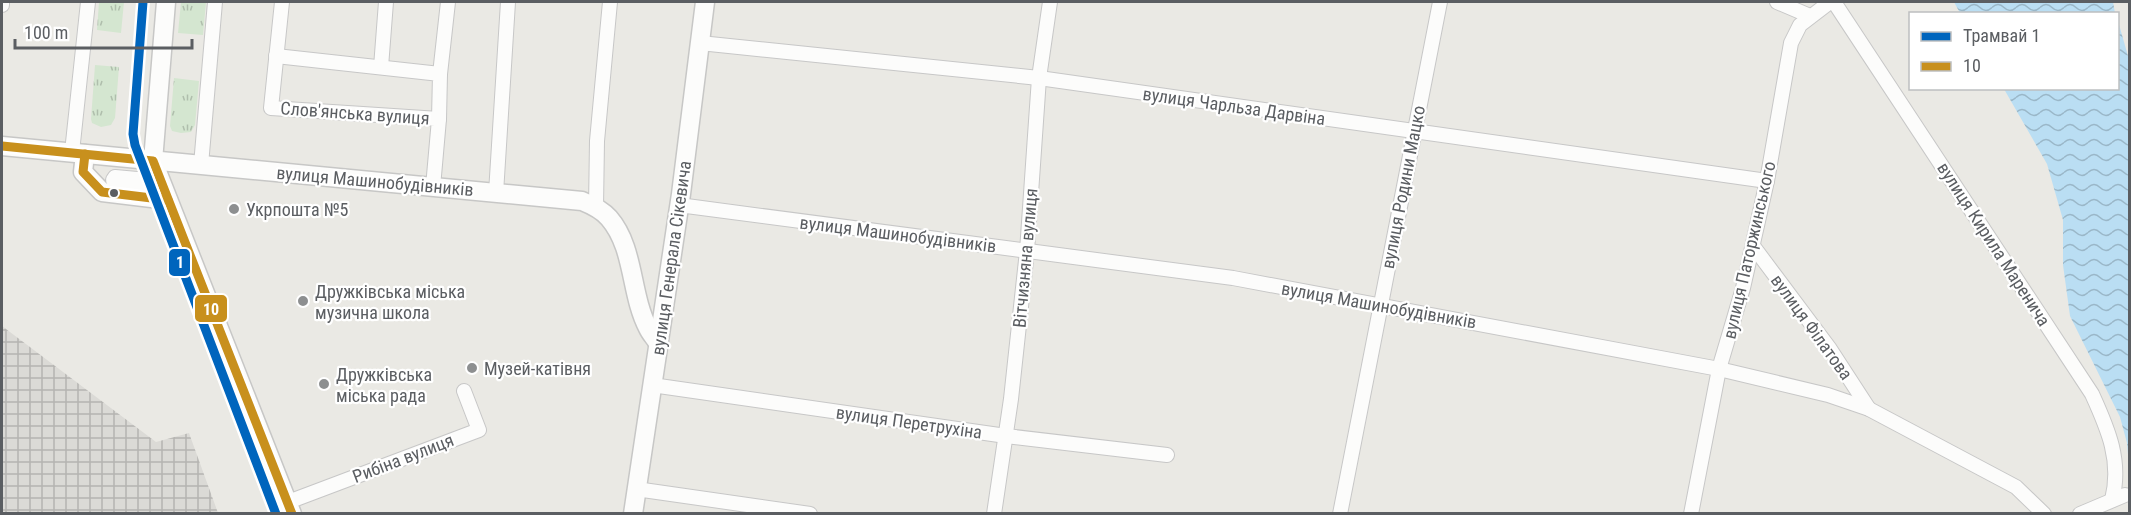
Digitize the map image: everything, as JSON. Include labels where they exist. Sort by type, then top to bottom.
[{"type":"street","points":[[88,2],[79,153],[83,171],[102,192],[168,200]]},
{"type":"street","points":[[166,2],[153,161],[290,508]]},
{"type":"street","points":[[201,165],[215,2]]},
{"type":"street","points":[[282,2],[276,56],[440,74]]},
{"type":"street","points":[[381,67],[386,2]]},
{"type":"street","name":"Слов'янська вулиця","points":[[433,187],[440,74],[448,2]]},
{"type":"street","points":[[496,193],[508,2]]},
{"type":"street","points":[[610,2],[597,141],[596,207],[609,218],[622,238],[640,307],[648,328],[658,343]]},
{"type":"street","name":"вулиця Генерала Сікевича","points":[[633,513],[679,205],[705,2]]},
{"type":"street","name":"Вітчизняна вулиця","points":[[994,513],[1006,436],[1027,251],[1040,78],[1050,2]]},
{"type":"street","name":"вулиця Родини Мацко","points":[[1340,513],[1440,2]]},
{"type":"street","points":[[1776,2],[1810,16]]},
{"type":"street","name":"вулиця Паторжинського","points":[[1691,513],[1719,369],[1753,246],[1767,181],[1791,43],[1800,25],[1832,2]]},
{"type":"street","name":"вулиця Кирила Маренича","points":[[1832,2],[2092,394],[2109,430],[2116,467],[2115,489],[2118,498],[2080,513]]},
{"type":"street","name":"вулиця Чарльза Дарвіна","points":[[699,43],[1040,78],[1767,181]]},
{"type":"street","name":"Слов'янська вулиця","points":[[276,56],[271,108],[439,119]]},
{"type":"street","name":"вулиця Машинобудівників","points":[[2,146],[582,201],[596,207]]},
{"type":"street","name":"вулиця Машинобудівників","points":[[679,205],[1233,278],[1719,369],[1828,395],[1869,409],[2016,487],[2044,513]]},
{"type":"street","name":"вулиця Філатова","points":[[1753,246],[1830,349],[1869,409]]},
{"type":"street","name":"вулиця Перетрухіна","points":[[652,385],[1006,436],[1167,455]]},
{"type":"street","name":"Рибіна вулиця","points":[[290,508],[479,430],[464,391]]},
{"type":"street","points":[[636,489],[810,513]]},
{"type":"shaded area","points":[[2,326],[156,442],[189,433],[218,513],[2,513]]},
{"type":"green space","points":[[99,2],[124,2],[121,33],[97,30]]},
{"type":"green space","points":[[181,2],[206,2],[203,35],[178,33]]},
{"type":"green space","points":[[95,65],[119,67],[115,118],[111,125],[101,127],[92,123],[91,119]]},
{"type":"green space","points":[[174,78],[199,81],[195,125],[191,132],[172,131],[170,126]]},
{"type":"water","points":[[1954,2],[2113,2],[2115,12],[1959,12]]},
{"type":"water","points":[[2119,24],[2130,63],[2129,466],[2127,443],[2120,417],[2070,316],[2063,265],[2063,220],[2047,164],[2005,90],[2119,90]]},
{"type":"tram line","name":"1","points":[[143,2],[133,134],[135,145],[276,514]]},
{"type":"transit line","name":"10","points":[[2,146],[153,161],[292,514]]},
{"type":"transit line","name":"10","points":[[85,154],[83,172],[102,192],[168,200]]},
{"type":"place","name":"Укрпошта №5","points":[[234,209]]},
{"type":"place","name":"Дружківська міська музична школа","points":[[303,301]]},
{"type":"place","name":"Музей-катівня","points":[[472,368]]},
{"type":"place","name":"Дружківська міська рада","points":[[324,384]]}]
